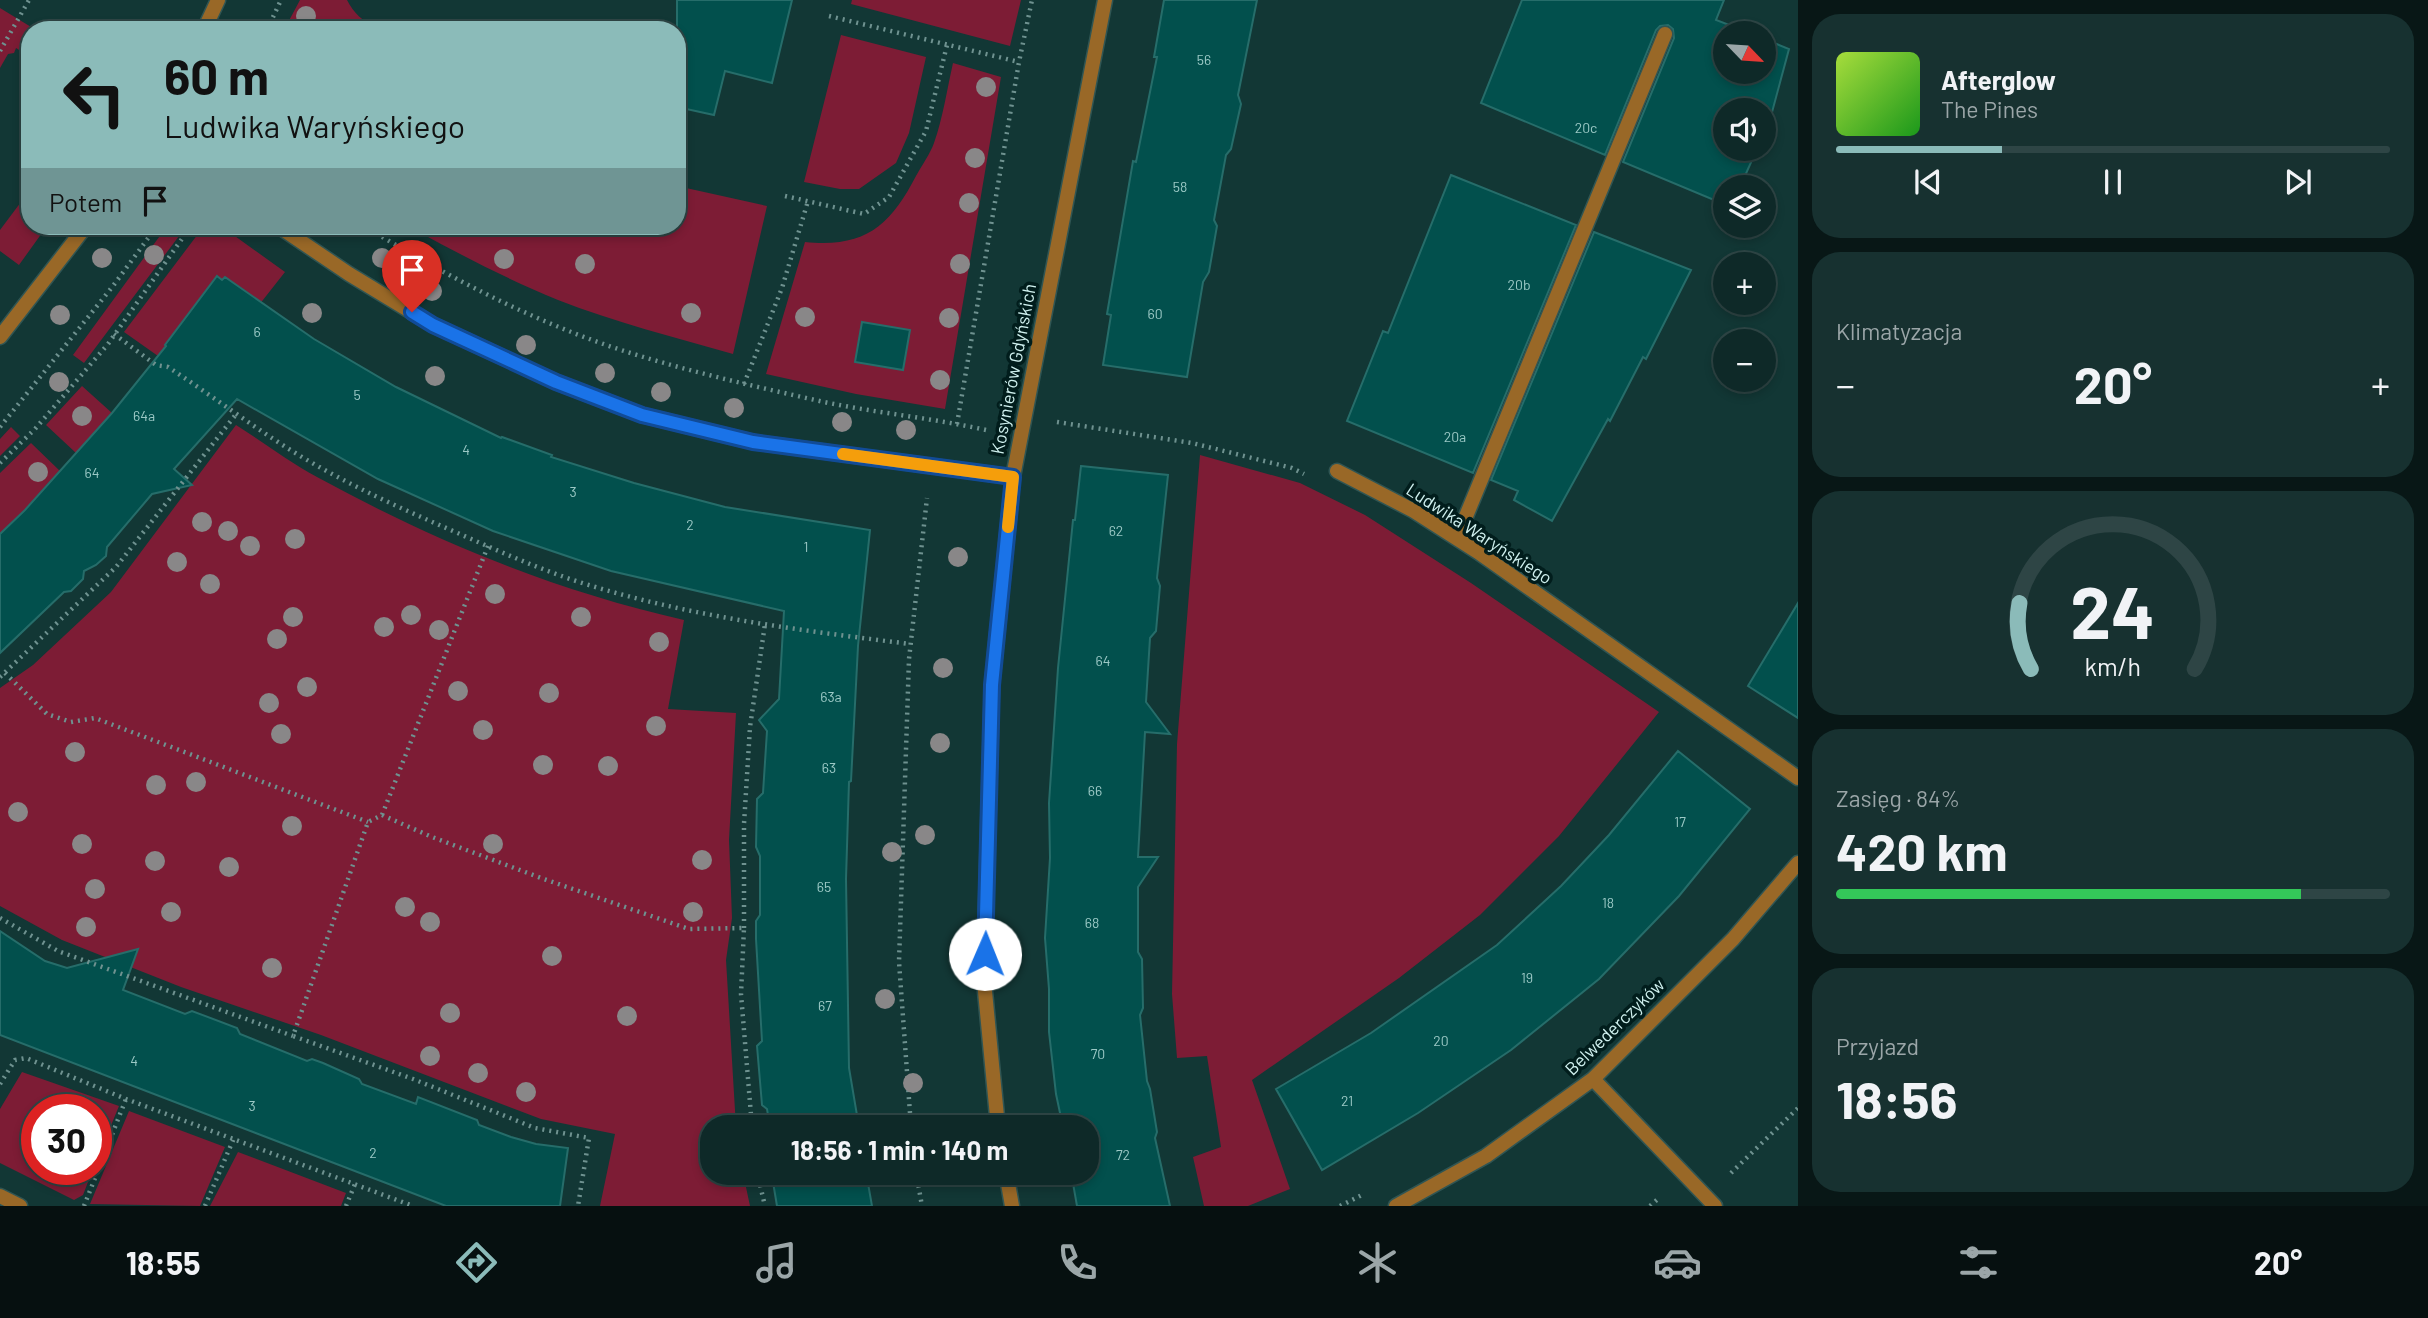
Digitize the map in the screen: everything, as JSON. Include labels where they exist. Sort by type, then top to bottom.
[{"type":"street","points":[[208,21],[218,0]]},
{"type":"street","name":"Kosynierów Gdyńskich","points":[[997,1115],[984,981],[992,685],[1013,477],[1105,0]]},
{"type":"street","points":[[1457,538],[1665,34]]},
{"type":"street","points":[[0,337],[79,235]]},
{"type":"street","points":[[291,235],[433,325],[556,382],[642,415],[753,442],[1013,477]]},
{"type":"street","name":"Ludwika Waryńskiego","points":[[1337,471],[1414,511],[1457,538],[1798,778]]},
{"type":"street","name":"Belwederczyków","points":[[1396,1206],[1486,1156],[1593,1079],[1733,939],[1798,863]]},
{"type":"street","points":[[1593,1079],[1716,1206]]},
{"type":"street","points":[[1008,1185],[1012,1206]]},
{"type":"street","points":[[0,1196],[20,1206]]},
{"type":"path","points":[[0,51],[29,0]]},
{"type":"path","points":[[271,21],[281,0]]},
{"type":"path","points":[[957,424],[1032,0]]},
{"type":"path","points":[[829,16],[1019,62]]},
{"type":"path","points":[[785,196],[864,214],[889,197],[926,131],[947,45]]},
{"type":"path","points":[[744,383],[782,288],[808,201]]},
{"type":"path","points":[[0,427],[150,235]]},
{"type":"path","points":[[0,463],[34,429],[114,334],[185,235]]},
{"type":"path","points":[[380,235],[480,292],[543,321],[613,347],[744,383],[828,402],[1021,436]]},
{"type":"path","points":[[114,334],[156,365],[168,367],[279,443],[374,496],[576,581],[647,601],[765,624],[910,644]]},
{"type":"path","points":[[0,677],[116,567],[237,413]]},
{"type":"path","points":[[1025,416],[1192,443],[1292,468],[1329,487],[1337,471]]},
{"type":"path","points":[[910,1115],[899,962],[910,644],[930,466]]},
{"type":"path","points":[[293,1036],[368,822],[382,815],[488,546]]},
{"type":"path","points":[[751,1115],[741,994],[745,796],[750,727],[765,624]]},
{"type":"path","points":[[5,673],[47,714],[71,722],[95,718],[368,822]]},
{"type":"path","points":[[382,815],[541,878],[689,929],[744,928]]},
{"type":"path","points":[[0,918],[58,951],[413,1079],[535,1128],[590,1138],[578,1206]]},
{"type":"path","points":[[0,1084],[15,1060],[26,1058],[126,1099],[413,1206]]},
{"type":"path","points":[[84,1206],[126,1099]]},
{"type":"path","points":[[1724,1179],[1798,1108]]},
{"type":"path","points":[[205,1206],[234,1138]]},
{"type":"path","points":[[346,1206],[355,1184]]},
{"type":"path","points":[[760,1185],[765,1206]]},
{"type":"path","points":[[918,1185],[922,1206]]},
{"type":"path","points":[[1340,1206],[1372,1190]]},
{"type":"shaded area","points":[[300,0],[347,0],[366,21],[289,21]]},
{"type":"shaded area","points":[[852,0],[1021,0],[1010,46],[851,4]]},
{"type":"shaded area","points":[[0,8],[21,21],[21,51],[16,48],[14,53],[8,54],[0,68]]},
{"type":"shaded area","points":[[841,35],[926,57],[909,133],[896,163],[859,189],[840,189],[804,182]]},
{"type":"shaded area","points":[[953,63],[1001,77],[945,409],[856,394],[766,374],[805,242],[826,243],[860,237],[873,230],[896,208],[934,143]]},
{"type":"shaded area","points":[[686,188],[767,206],[733,354],[579,308],[486,267],[425,235],[686,235]]},
{"type":"shaded area","points":[[21,202],[21,235],[41,235],[19,265],[0,251],[0,230]]},
{"type":"shaded area","points":[[161,235],[180,235],[84,363],[73,355]]},
{"type":"shaded area","points":[[197,235],[234,235],[285,272],[259,305],[225,277],[222,280],[217,277],[158,356],[124,332]]},
{"type":"shaded area","points":[[82,386],[112,413],[76,453],[46,425]]},
{"type":"shaded area","points":[[236,425],[317,477],[450,542],[588,594],[684,620],[668,709],[736,713],[729,840],[732,918],[726,960],[735,1115],[700,1115],[700,1185],[746,1185],[750,1206],[600,1206],[615,1134],[541,1119],[321,1035],[181,987],[62,940],[0,906],[0,688],[33,665],[111,592]]},
{"type":"shaded area","points":[[11,427],[20,436],[0,456],[0,439]]},
{"type":"shaded area","points":[[31,443],[60,471],[0,534],[0,473]]},
{"type":"shaded area","points":[[1200,455],[1300,483],[1365,515],[1471,583],[1659,712],[1559,836],[1480,915],[1399,978],[1252,1080],[1290,1189],[1248,1206],[1204,1206],[1193,1157],[1221,1147],[1207,1056],[1177,1058],[1172,994],[1177,744]]},
{"type":"shaded area","points":[[22,1072],[85,1094],[21,1094],[21,1174],[0,1163],[0,1109]]},
{"type":"shaded area","points":[[112,1104],[119,1106],[112,1123]]},
{"type":"shaded area","points":[[129,1111],[225,1147],[200,1206],[90,1204],[98,1185],[112,1185],[112,1152]]},
{"type":"shaded area","points":[[238,1152],[346,1193],[341,1206],[210,1206]]},
{"type":"shaded area","points":[[44,1185],[87,1185],[83,1195],[74,1200]]},
{"type":"building","points":[[677,0],[792,0],[772,83],[725,71],[714,115],[686,109],[686,21],[677,21]]},
{"type":"building","points":[[1164,0],[1257,0],[1238,95],[1241,104],[1231,149],[1226,155],[1214,220],[1217,226],[1209,272],[1203,282],[1187,377],[1103,365],[1111,315],[1107,314],[1133,161],[1136,162],[1157,57],[1154,57]]},
{"type":"building","points":[[1522,0],[1724,0],[1716,20],[1719,21],[1713,21],[1713,84],[1776,84],[1776,44],[1789,49],[1776,98],[1713,98],[1713,161],[1752,161],[1745,175],[1713,175],[1713,200],[1623,162],[1674,38],[1673,29],[1668,25],[1660,26],[1656,30],[1605,155],[1481,103]]},
{"type":"building","points":[[1451,175],[1576,225],[1473,473],[1347,421],[1383,331],[1388,333]]},
{"type":"building","points":[[1594,232],[1691,270],[1646,359],[1643,357],[1610,421],[1608,419],[1552,521],[1514,500],[1518,491],[1491,480]]},
{"type":"building","points":[[217,276],[222,280],[225,277],[314,339],[396,387],[501,438],[634,483],[725,507],[870,530],[858,646],[846,879],[849,1068],[857,1115],[768,1115],[767,1109],[762,1105],[757,1046],[762,1041],[756,939],[756,921],[760,915],[760,856],[756,847],[757,799],[763,793],[767,731],[759,720],[779,699],[784,611],[611,571],[493,531],[378,479],[237,399],[174,469],[192,485],[152,494],[107,547],[106,556],[84,571],[83,579],[71,591],[64,592],[0,653],[0,534],[112,413]]},
{"type":"building","points":[[862,322],[910,330],[903,370],[855,362]]},
{"type":"building","points":[[1081,466],[1168,475],[1157,578],[1160,586],[1156,631],[1150,638],[1146,702],[1170,734],[1145,732],[1138,857],[1158,857],[1138,887],[1138,952],[1142,959],[1143,1008],[1140,1015],[1147,1081],[1157,1132],[1155,1138],[1170,1206],[1077,1206],[1073,1185],[1099,1185],[1099,1115],[1060,1115],[1056,1094],[1049,1032],[1045,938],[1050,858],[1049,803],[1058,668]]},
{"type":"building","points":[[1798,603],[1798,718],[1748,686]]},
{"type":"building","points":[[1678,751],[1750,809],[1679,896],[1599,979],[1511,1050],[1418,1113],[1322,1170],[1276,1089],[1371,1033],[1497,945],[1561,886],[1609,835]]},
{"type":"building","points":[[0,931],[45,961],[67,968],[138,949],[123,990],[185,1014],[192,1011],[237,1028],[240,1034],[307,1061],[312,1059],[323,1063],[359,1079],[362,1084],[416,1104],[418,1097],[477,1120],[479,1125],[511,1137],[536,1144],[568,1148],[560,1206],[446,1206],[0,1035]]},
{"type":"building","points":[[774,1185],[868,1185],[872,1206],[777,1206]]},
{"type":"slow traffic","points":[[843,454],[1013,477],[1008,527]]},
{"type":"route","points":[[412,312],[433,325],[556,382],[642,415],[753,442],[1013,477],[992,685],[985,954]]}]
